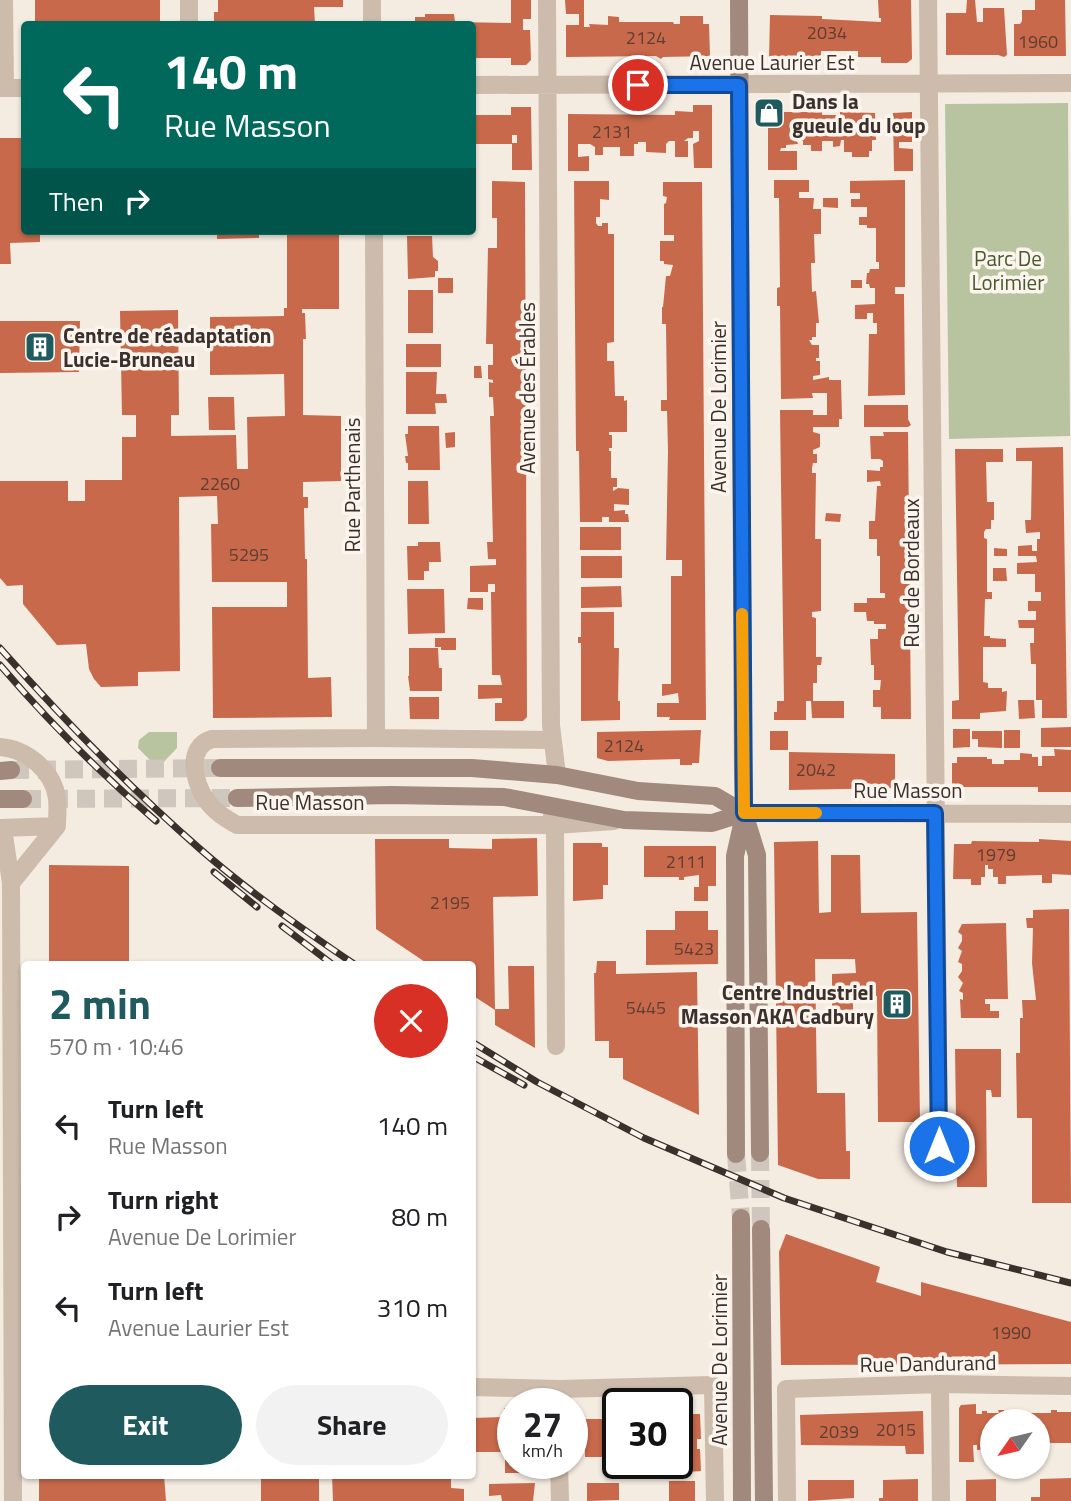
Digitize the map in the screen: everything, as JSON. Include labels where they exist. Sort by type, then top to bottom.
[{"type":"main road","name":"Avenue De Lorimier","points":[[736,1154],[735,856],[744,813],[739,0]]},
{"type":"main road","name":"Rue Masson","points":[[220,768],[472,768],[557,775],[638,791],[715,796],[744,813]]},
{"type":"main road","name":"Rue Masson","points":[[237,798],[391,795],[504,797],[624,820],[712,823],[744,813]]},
{"type":"main road","points":[[0,799],[23,799]]},
{"type":"main road","name":"Avenue De Lorimier","points":[[744,813],[757,855],[760,1153]]},
{"type":"main road","name":"Avenue De Lorimier","points":[[741,1218],[742,1501]]},
{"type":"main road","name":"Avenue De Lorimier","points":[[761,1229],[764,1501]]},
{"type":"street","points":[[4,0],[2,88],[21,88]]},
{"type":"street","points":[[189,0],[189,21]]},
{"type":"street","points":[[372,0],[372,21]]},
{"type":"street","name":"Avenue des Érables","points":[[547,0],[551,740],[557,775]]},
{"type":"street","name":"Rue de Bordeaux","points":[[928,0],[939,1146]]},
{"type":"street","name":"Avenue Laurier Est","points":[[476,85],[1071,83]]},
{"type":"street","name":"Rue Parthenais","points":[[374,235],[376,738]]},
{"type":"street","name":"Rue Masson","points":[[551,740],[212,739],[197,748],[197,785],[220,816],[237,825],[555,825],[624,820]]},
{"type":"street","points":[[0,747],[13,748],[31,756],[49,779],[57,796],[57,826],[11,883]]},
{"type":"street","points":[[548,805],[555,825],[556,1046]]},
{"type":"street","name":"Rue Masson","points":[[744,813],[1071,814]]},
{"type":"street","points":[[13,1501],[11,883],[1,828],[57,826]]},
{"type":"street","points":[[940,1384],[941,1501]]},
{"type":"street","name":"Rue Dandurand","points":[[788,1501],[786,1389],[940,1384],[1071,1386]]},
{"type":"street","name":"Avenue De Lorimier","points":[[588,1394],[713,1385],[715,1501]]},
{"type":"street","points":[[476,1387],[497,1390]]},
{"type":"street","points":[[559,1479],[560,1501]]},
{"type":"green space","name":"Parc De Lorimier","points":[[1068,103],[1070,436],[949,439],[945,104]]},
{"type":"green space","points":[[149,732],[177,732],[177,748],[158,768],[138,748],[139,740]]},
{"type":"building","points":[[35,0],[160,0],[160,21],[35,21]]},
{"type":"building","points":[[218,0],[343,0],[343,7],[314,7],[315,21],[214,21],[214,12],[218,12]]},
{"type":"building","points":[[511,0],[531,0],[531,19],[523,19],[523,30],[530,30],[531,60],[526,65],[511,65],[511,58],[476,58],[476,22],[511,23]]},
{"type":"building","points":[[565,0],[584,0],[584,27],[590,27],[589,24],[608,25],[608,16],[619,17],[619,22],[680,24],[680,16],[703,16],[703,24],[709,24],[710,56],[661,59],[656,56],[566,57],[566,25],[579,25],[579,14],[566,14]]},
{"type":"building","points":[[878,0],[911,0],[912,59],[907,63],[881,63],[881,57],[858,57],[858,51],[821,51],[821,62],[771,62],[769,59],[770,15],[822,16],[822,19],[881,22]]},
{"type":"building","points":[[967,0],[975,0],[977,22],[983,22],[983,8],[1004,8],[1007,55],[946,55],[946,13],[966,13]]},
{"type":"building","points":[[1035,0],[1065,0],[1066,56],[1014,56],[1014,24],[1020,24],[1022,21],[1022,10],[1035,10]]},
{"type":"building","points":[[425,14],[454,14],[455,21],[415,21],[415,17],[425,17]]},
{"type":"building","points":[[693,105],[712,105],[712,168],[694,168],[693,144],[699,141],[699,131],[693,131],[693,138],[684,141],[688,141],[688,157],[675,157],[675,141],[666,144],[666,153],[646,152],[646,142],[638,142],[634,144],[634,156],[620,156],[620,147],[603,147],[603,155],[595,155],[595,147],[578,144],[578,157],[589,156],[589,171],[568,171],[568,114],[675,115],[675,111],[693,112]]},
{"type":"building","points":[[511,107],[531,107],[532,170],[512,170],[512,144],[476,144],[476,115],[511,115]],"holes":[[[512,135],[517,135],[517,143],[512,143]]]},
{"type":"building","points":[[768,112],[822,112],[822,115],[840,115],[840,112],[875,113],[876,140],[872,140],[869,157],[852,157],[852,152],[844,152],[844,140],[841,140],[840,146],[833,147],[833,141],[822,141],[822,151],[811,151],[811,145],[803,145],[803,141],[797,141],[798,144],[786,145],[786,148],[781,148],[780,151],[797,151],[797,170],[768,170]]},
{"type":"building","points":[[912,112],[912,142],[899,142],[899,148],[913,149],[913,171],[894,171],[893,113]]},
{"type":"building","points":[[0,138],[21,138],[21,235],[40,235],[40,242],[10,243],[11,264],[0,264]]},
{"type":"building","points":[[774,180],[809,180],[809,192],[799,192],[799,198],[814,198],[813,209],[821,209],[821,234],[814,234],[815,263],[811,263],[812,292],[816,291],[819,323],[816,323],[816,337],[809,340],[812,345],[819,345],[819,358],[816,358],[816,361],[820,361],[820,375],[813,376],[813,380],[829,377],[829,380],[841,380],[842,419],[839,419],[839,427],[813,427],[813,432],[820,434],[820,447],[813,450],[813,454],[817,454],[817,463],[813,463],[812,473],[816,473],[815,539],[821,539],[821,611],[812,612],[812,617],[816,618],[816,657],[822,657],[821,665],[817,665],[817,683],[813,683],[813,701],[806,701],[806,720],[774,720],[777,701],[784,701],[780,410],[813,410],[813,415],[827,415],[827,393],[812,393],[813,398],[781,399],[780,306],[777,306],[777,288],[780,287],[779,198],[774,198]]},
{"type":"building","points":[[905,180],[905,287],[895,287],[895,294],[904,294],[905,395],[868,396],[869,334],[877,334],[877,323],[873,323],[873,313],[867,313],[867,319],[855,319],[855,305],[875,304],[875,288],[866,284],[867,273],[870,269],[879,269],[879,262],[876,262],[876,228],[859,225],[859,217],[867,217],[867,207],[851,207],[851,199],[860,199],[860,193],[850,193],[850,181]]},
{"type":"building","points":[[492,181],[525,182],[527,717],[523,721],[495,721],[495,703],[502,703],[502,698],[478,699],[478,685],[502,685],[500,675],[492,675],[491,592],[495,592],[495,584],[488,584],[488,592],[470,592],[470,566],[496,565],[496,559],[488,559],[487,542],[493,542],[490,416],[494,416],[493,397],[489,397],[489,382],[493,383],[493,380],[488,379],[488,365],[493,365],[493,344],[486,344],[488,248],[497,248],[497,218],[492,218]]},
{"type":"building","points":[[574,181],[609,181],[609,200],[600,199],[600,217],[596,217],[596,223],[602,226],[602,223],[608,223],[608,234],[614,234],[614,342],[607,343],[607,361],[614,361],[615,396],[624,396],[624,401],[627,400],[627,432],[609,432],[609,435],[612,435],[612,448],[609,448],[609,451],[611,478],[617,478],[617,487],[613,487],[613,491],[618,488],[629,489],[629,505],[614,504],[614,511],[625,510],[629,522],[609,522],[609,517],[602,517],[602,522],[580,522],[579,451],[576,451]]},
{"type":"building","points":[[663,182],[702,182],[706,720],[669,720],[670,717],[657,717],[657,703],[679,703],[678,693],[662,696],[662,684],[671,684],[671,576],[682,576],[682,560],[666,560],[667,411],[661,411],[661,400],[667,400],[666,324],[662,324],[662,307],[666,276],[670,276],[673,265],[660,261],[660,241],[674,241],[674,235],[664,235],[664,204],[667,197],[663,196]]},
{"type":"building","points":[[823,198],[838,198],[838,208],[823,207]]},
{"type":"building","points":[[217,235],[259,235],[259,238],[217,239]]},
{"type":"building","points":[[287,235],[339,235],[339,309],[302,309],[302,313],[305,313],[306,339],[303,339],[303,415],[341,416],[341,481],[303,482],[303,497],[308,497],[308,508],[304,508],[308,678],[331,677],[332,717],[213,718],[212,607],[287,607],[287,582],[212,582],[211,524],[218,524],[217,496],[179,497],[180,671],[138,672],[138,686],[101,687],[89,669],[86,644],[57,645],[23,604],[23,585],[7,586],[0,578],[0,481],[68,481],[68,501],[85,501],[85,480],[122,480],[122,437],[136,437],[136,415],[122,415],[120,311],[178,310],[179,415],[171,415],[171,436],[236,435],[237,469],[248,469],[247,417],[285,416],[284,374],[210,375],[210,317],[284,316],[284,308],[287,308]]},
{"type":"building","points":[[407,236],[432,236],[433,257],[438,261],[435,277],[408,279]]},
{"type":"building","points":[[438,278],[453,278],[453,293],[438,293]]},
{"type":"building","points":[[851,280],[862,280],[862,288],[851,288]]},
{"type":"building","points":[[408,290],[433,290],[433,333],[408,333]]},
{"type":"building","name":"Centre de réadaptation Lucie-Bruneau","points":[[0,321],[80,321],[79,372],[0,373]]},
{"type":"building","points":[[406,344],[441,344],[441,367],[406,367]]},
{"type":"building","points":[[474,366],[481,366],[482,378],[474,378]]},
{"type":"building","points":[[406,372],[437,372],[436,394],[446,394],[447,403],[435,403],[436,414],[406,414]]},
{"type":"building","points":[[208,397],[234,397],[235,430],[209,430]]},
{"type":"building","points":[[864,405],[908,405],[911,425],[864,427]]},
{"type":"building","points":[[408,426],[439,426],[440,470],[408,470],[405,434],[408,434]]},
{"type":"building","points":[[455,432],[455,447],[446,448],[445,433]]},
{"type":"building","points":[[883,432],[908,432],[911,719],[881,719],[881,707],[873,707],[873,690],[880,690],[881,680],[874,680],[870,639],[878,639],[878,629],[886,629],[886,624],[867,621],[866,612],[854,612],[854,603],[867,603],[867,598],[885,598],[885,593],[880,593],[877,539],[869,539],[869,521],[875,521],[877,486],[881,486],[880,481],[867,482],[867,470],[880,471],[880,467],[883,467],[883,461],[880,459],[871,459],[870,436],[884,436]]},
{"type":"building","points":[[1063,447],[1067,718],[1042,718],[1042,700],[1036,700],[1036,664],[1031,664],[1030,643],[1034,643],[1034,628],[1019,628],[1018,620],[1036,620],[1036,611],[1028,611],[1028,601],[1041,601],[1041,592],[1035,592],[1035,574],[1017,574],[1017,563],[1037,562],[1036,556],[1018,556],[1018,546],[1032,545],[1032,551],[1037,551],[1040,532],[1026,533],[1025,520],[1031,520],[1032,461],[1016,461],[1016,448]]},
{"type":"building","points":[[955,449],[1003,449],[1003,462],[986,462],[987,502],[994,502],[994,520],[991,520],[991,529],[984,532],[984,538],[987,539],[987,592],[992,592],[992,599],[985,599],[984,636],[1006,639],[1006,647],[983,647],[983,682],[988,683],[988,688],[1002,688],[1002,692],[1007,691],[1006,711],[980,713],[980,719],[952,719],[952,701],[959,700]]},
{"type":"building","points":[[408,481],[428,481],[429,524],[408,524]]},
{"type":"building","points":[[826,513],[841,514],[840,522],[825,521]]},
{"type":"building","points":[[580,527],[621,527],[621,550],[580,550]]},
{"type":"building","points":[[418,542],[440,542],[441,562],[429,562],[429,571],[424,571],[424,580],[408,580],[407,546],[418,546]]},
{"type":"building","points":[[994,548],[1007,549],[1007,556],[994,556]]},
{"type":"building","points":[[581,556],[622,556],[622,578],[581,578]]},
{"type":"building","points":[[993,568],[1006,568],[1007,581],[993,581]]},
{"type":"building","points":[[621,586],[622,607],[581,608],[581,587]]},
{"type":"building","points":[[407,589],[444,589],[445,633],[408,634]]},
{"type":"building","points":[[468,598],[483,598],[483,610],[467,609]]},
{"type":"building","points":[[581,612],[614,612],[614,648],[619,648],[620,720],[581,721],[581,643],[578,643],[578,637],[581,637]]},
{"type":"building","points":[[435,638],[456,638],[456,650],[441,650],[441,647],[435,647]]},
{"type":"building","points":[[409,648],[438,648],[439,668],[442,668],[442,691],[410,691]]},
{"type":"building","points":[[409,697],[439,697],[439,719],[410,719]]},
{"type":"building","points":[[1018,700],[1034,700],[1035,718],[1019,719]]},
{"type":"building","points":[[811,701],[844,701],[844,718],[812,718]]},
{"type":"building","points":[[1071,727],[1071,747],[1041,747],[1041,728]]},
{"type":"building","points":[[953,729],[970,729],[970,747],[953,748]]},
{"type":"building","points":[[701,730],[699,763],[692,765],[680,765],[680,759],[608,761],[597,758],[597,732]]},
{"type":"building","points":[[1004,730],[1020,730],[1020,748],[1004,748]]},
{"type":"building","points":[[770,731],[788,731],[788,750],[770,750]]},
{"type":"building","points":[[972,731],[1002,731],[1002,748],[978,747],[978,739],[972,739]]},
{"type":"building","points":[[1054,749],[1071,750],[1071,792],[1038,792],[1038,787],[952,787],[952,763],[957,763],[957,757],[987,757],[992,759],[992,764],[1004,764],[1004,760],[1020,760],[1020,753],[1032,754],[1032,757],[1038,757],[1038,766],[1042,766],[1042,756],[1055,756]]},
{"type":"building","points":[[789,752],[895,754],[895,788],[789,790]]},
{"type":"building","points":[[537,838],[538,896],[493,897],[495,1009],[509,1009],[508,966],[534,966],[535,1048],[495,1025],[495,1010],[476,998],[476,961],[424,961],[376,929],[375,839],[449,839],[449,848],[492,849],[492,839]]},
{"type":"building","points":[[1039,839],[1071,841],[1071,875],[1052,874],[1052,883],[1042,883],[1042,875],[1006,876],[1006,884],[998,884],[998,877],[993,877],[993,869],[988,869],[988,865],[985,865],[985,877],[981,877],[981,885],[971,885],[971,879],[953,879],[954,844],[971,844],[972,841],[1039,842]]},
{"type":"building","name":"Centre Industriel Masson AKA Cadbury","points":[[818,841],[819,913],[831,912],[831,855],[860,855],[861,913],[917,912],[920,1122],[878,1122],[877,996],[853,996],[853,1013],[832,1013],[832,974],[856,973],[855,959],[815,959],[817,1093],[845,1093],[846,1151],[850,1151],[850,1179],[818,1179],[778,1165],[774,842]]},
{"type":"building","points":[[573,843],[602,843],[602,847],[608,847],[608,885],[603,885],[603,899],[573,901]]},
{"type":"building","points":[[644,846],[716,846],[716,886],[708,886],[708,901],[694,901],[694,887],[699,887],[699,875],[684,877],[684,880],[679,880],[679,877],[644,877]]},
{"type":"building","points":[[49,865],[129,866],[129,961],[49,961]]},
{"type":"building","points":[[1069,909],[1071,1203],[1032,1203],[1032,1118],[1017,1118],[1016,1053],[1020,1053],[1022,1000],[1036,1000],[1032,963],[1033,928],[1027,928],[1026,918],[1033,918],[1033,910]]},
{"type":"building","points":[[675,911],[708,911],[708,930],[718,930],[718,964],[646,965],[646,930],[675,930]]},
{"type":"building","points":[[1006,923],[1008,999],[985,999],[985,1004],[990,1004],[990,1011],[999,1011],[999,1018],[961,1018],[960,999],[963,1000],[963,993],[959,991],[963,983],[958,977],[962,964],[958,962],[962,951],[958,948],[962,935],[958,932],[962,924]]},
{"type":"building","points":[[597,961],[616,961],[616,974],[697,972],[699,1115],[623,1079],[623,1058],[609,1058],[609,1041],[595,1041],[594,973]]},
{"type":"building","points":[[955,1049],[1001,1049],[1001,1097],[992,1097],[991,1090],[986,1090],[987,1187],[957,1187]]},
{"type":"building","points":[[786,1234],[880,1267],[876,1282],[921,1296],[921,1282],[1071,1322],[1071,1364],[781,1365],[779,1252]]},
{"type":"building","points":[[976,1404],[976,1414],[980,1414],[980,1450],[977,1450],[977,1445],[973,1445],[974,1462],[959,1462],[961,1405]]},
{"type":"building","points":[[1051,1410],[1071,1412],[1071,1443],[1050,1443]]},
{"type":"building","points":[[923,1411],[924,1454],[906,1454],[905,1446],[801,1445],[800,1415]]},
{"type":"building","points":[[693,1414],[700,1414],[701,1439],[697,1439],[697,1449],[700,1449],[701,1471],[693,1472]]},
{"type":"building","points":[[497,1417],[497,1452],[476,1452],[476,1418]]},
{"type":"building","points":[[588,1419],[602,1419],[602,1457],[588,1457]]},
{"type":"building","points":[[1071,1478],[1071,1501],[1031,1501],[1031,1497],[1040,1497],[1040,1479]]},
{"type":"building","points":[[39,1479],[164,1479],[166,1501],[39,1501]]},
{"type":"building","points":[[261,1479],[319,1479],[319,1501],[261,1501]]},
{"type":"building","points":[[332,1479],[451,1479],[451,1488],[464,1489],[464,1501],[333,1501]]},
{"type":"building","points":[[918,1479],[918,1501],[879,1501],[879,1498],[883,1498],[883,1480]]},
{"type":"building","points":[[996,1479],[996,1501],[966,1501],[966,1480]]},
{"type":"building","points":[[808,1480],[854,1480],[854,1498],[808,1501]]},
{"type":"building","points":[[669,1481],[695,1481],[695,1501],[669,1501]]},
{"type":"building","points":[[535,1483],[533,1501],[502,1501],[501,1495],[489,1496],[489,1484]]},
{"type":"building","points":[[587,1483],[619,1483],[619,1500],[587,1501]]},
{"type":"tunnel","points":[[11,770],[220,768]]},
{"type":"tunnel","points":[[23,799],[237,798]]},
{"type":"tunnel","points":[[760,1153],[761,1229]]},
{"type":"tunnel","points":[[736,1154],[741,1218]]},
{"type":"railway","points":[[0,648],[97,752],[218,865],[350,961]]},
{"type":"railway","points":[[0,665],[75,746],[156,821]]},
{"type":"railway","points":[[214,872],[257,907]]},
{"type":"railway","points":[[282,926],[328,961]]},
{"type":"railway","points":[[476,1044],[537,1082],[644,1138],[784,1198],[947,1252],[1071,1283]]},
{"type":"railway","points":[[476,1058],[524,1085]]},
{"type":"slow traffic","points":[[742,614],[744,813],[816,813]]},
{"type":"place","name":"Dans la gueule du loup","points":[[769,113]]},
{"type":"place","name":"Centre de réadaptation Lucie-Bruneau","points":[[40,347]]},
{"type":"place","name":"Centre Industriel Masson AKA Cadbury","points":[[897,1004]]},
{"type":"route","points":[[638,85],[739,85],[744,813],[935,813],[939,1146]]}]
